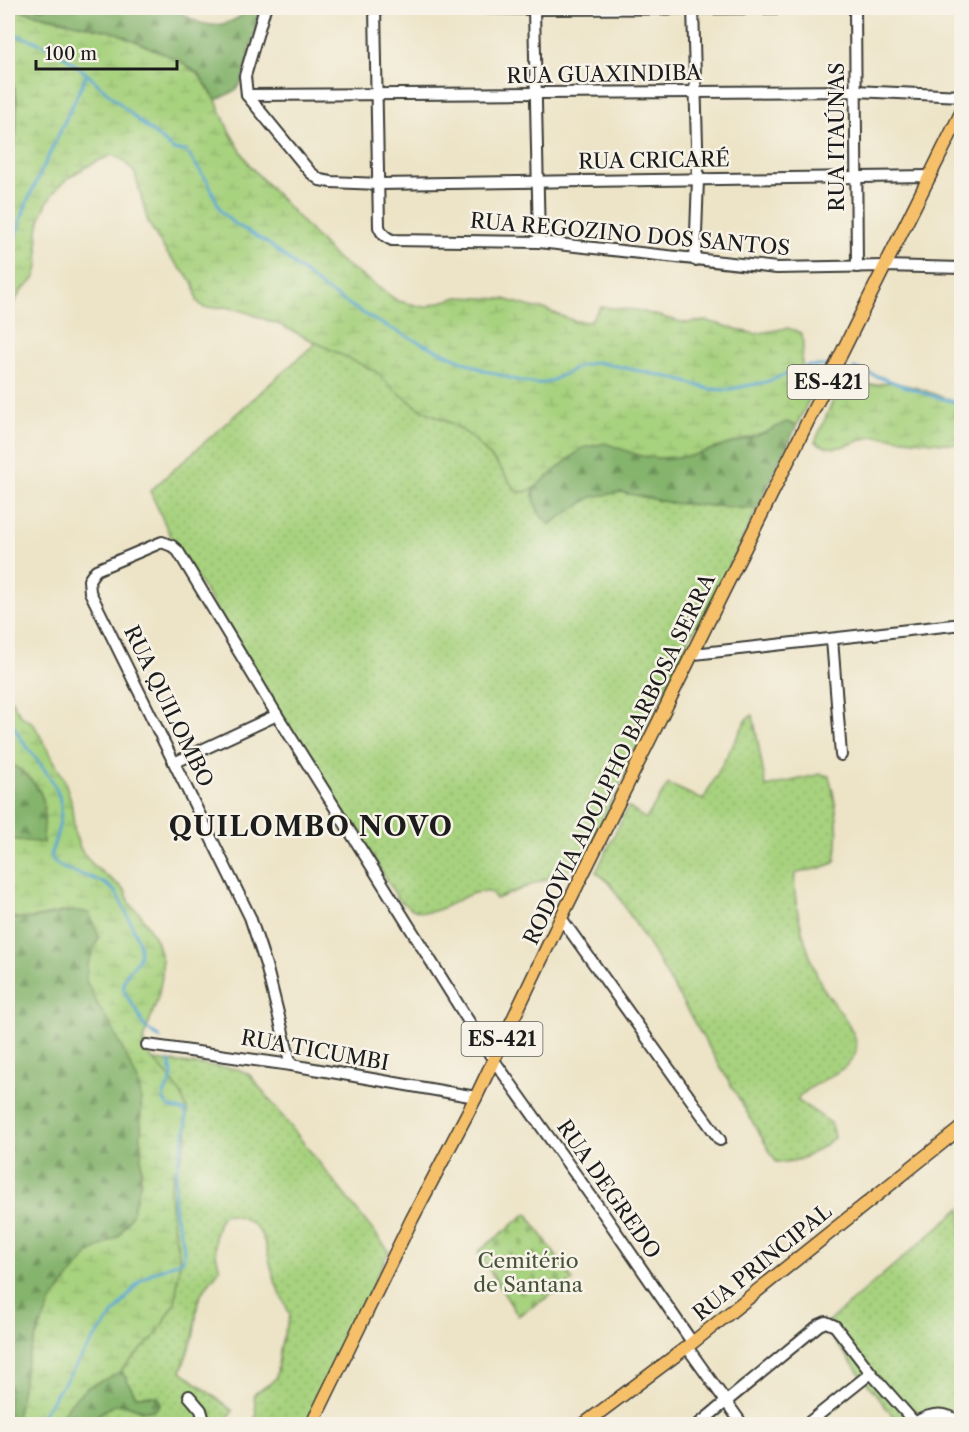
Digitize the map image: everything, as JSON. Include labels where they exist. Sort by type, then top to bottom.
[{"type":"main road","name":"RODOVIA ADOLPHO BARBOSA SERRA","points":[[312,1425],[962,111]]},
{"type":"main road","name":"RUA PRINCIPAL","points":[[584,1425],[962,1127]]},
{"type":"street","points":[[247,95],[245,76],[265,8]]},
{"type":"street","points":[[375,8],[379,184]]},
{"type":"street","points":[[481,8],[778,8]]},
{"type":"street","points":[[532,8],[539,242]]},
{"type":"street","points":[[693,8],[698,179],[695,260]]},
{"type":"street","name":"RUA ITAÚNAS","points":[[855,8],[857,267]]},
{"type":"street","points":[[941,8],[962,8]]},
{"type":"street","name":"RUA GUAXINDIBA","points":[[247,95],[855,92],[962,96]]},
{"type":"street","name":"RUA CRICARÉ","points":[[247,95],[310,172],[320,180],[331,182],[379,184],[930,176]]},
{"type":"street","name":"RUA REGOZINO DOS SANTOS","points":[[379,184],[379,227],[383,235],[392,240],[539,242],[582,245],[777,268],[884,266],[962,268]]},
{"type":"street","name":"RUA QUILOMBO","points":[[178,550],[162,542],[96,570],[89,580],[90,592],[176,762],[250,917],[266,964],[291,1065]]},
{"type":"street","name":"RUA DEGREDO","points":[[178,550],[277,715],[493,1059],[601,1210],[742,1425]]},
{"type":"street","points":[[694,654],[962,624]]},
{"type":"street","points":[[832,639],[841,755]]},
{"type":"street","points":[[176,762],[277,715]]},
{"type":"street","points":[[561,918],[720,1140]]},
{"type":"street","name":"RUA TICUMBI","points":[[147,1045],[291,1065],[476,1097]]},
{"type":"street","points":[[699,1425],[823,1322],[836,1326],[871,1373],[914,1424],[926,1417],[942,1414],[952,1416],[962,1424]]},
{"type":"street","points":[[807,1425],[871,1373]]},
{"type":"street","points":[[189,1396],[201,1410],[205,1425]]},
{"type":"green space","points":[[8,8],[116,33],[178,60],[199,75],[216,100],[229,131],[250,166],[335,257],[398,301],[424,307],[458,297],[504,299],[544,309],[574,321],[589,322],[601,307],[636,310],[685,323],[707,321],[755,334],[787,328],[797,331],[802,334],[803,341],[800,389],[813,391],[797,425],[786,422],[764,433],[690,456],[659,458],[641,456],[605,443],[582,448],[534,488],[525,492],[517,492],[498,465],[473,438],[453,424],[419,408],[390,386],[377,372],[280,325],[243,311],[225,307],[204,308],[197,301],[194,284],[166,252],[148,222],[135,173],[123,160],[112,155],[74,174],[54,192],[41,216],[38,231],[38,265],[35,277],[22,290],[8,314],[8,170],[16,135],[17,99],[13,83],[8,78]]},
{"type":"green space","points":[[11,8],[176,8],[189,18],[212,25],[228,23],[251,10],[261,8],[242,81],[235,91],[216,100],[199,74],[178,60],[158,51],[116,33]]},
{"type":"green space","points":[[8,78],[16,98],[17,122],[8,170]]},
{"type":"green space","points":[[317,342],[377,372],[390,386],[419,408],[453,424],[473,438],[498,465],[508,480],[525,492],[534,488],[533,496],[550,524],[592,496],[621,492],[671,503],[757,509],[720,587],[690,637],[581,865],[496,899],[492,893],[480,892],[436,911],[424,912],[412,909],[398,899],[355,826],[348,822],[169,533],[150,491]]},
{"type":"green space","points":[[892,382],[918,388],[961,404],[961,445],[876,436],[832,448],[815,442],[840,385],[858,387]]},
{"type":"green space","points":[[786,422],[797,425],[757,509],[671,503],[621,492],[592,497],[550,524],[542,517],[534,499],[534,488],[582,448],[605,443],[641,456],[659,458],[690,456],[764,433]]},
{"type":"green space","points":[[8,695],[21,716],[33,723],[64,779],[71,800],[75,834],[81,850],[94,866],[125,890],[131,905],[141,915],[156,940],[162,960],[162,977],[158,997],[143,1040],[148,1054],[181,1094],[187,1110],[187,1136],[170,1188],[172,1221],[180,1260],[175,1303],[156,1335],[118,1373],[88,1387],[75,1398],[54,1424],[15,1424],[28,1357],[51,1302],[88,1254],[119,1236],[132,1214],[141,1181],[141,1097],[138,1081],[86,980],[87,967],[99,937],[89,913],[69,911],[28,918],[8,916],[8,839],[43,843],[45,813],[40,791],[36,785],[20,770],[8,763]]},
{"type":"green space","points":[[753,715],[766,787],[821,774],[829,776],[837,819],[835,862],[825,867],[795,874],[794,886],[802,931],[817,975],[849,1025],[856,1042],[853,1058],[847,1065],[811,1087],[797,1100],[831,1123],[834,1138],[808,1156],[785,1162],[776,1162],[653,952],[610,883],[596,872],[628,807],[646,819],[668,784],[703,800],[748,717]]},
{"type":"green space","points":[[8,763],[31,779],[40,791],[45,813],[43,843],[8,839]]},
{"type":"green space","points":[[81,910],[89,913],[99,937],[87,967],[94,995],[138,1081],[141,1097],[141,1181],[132,1214],[119,1236],[88,1254],[28,1357],[15,1424],[8,1424],[8,916],[25,919]]},
{"type":"green space","points":[[154,1060],[238,1069],[250,1075],[389,1251],[306,1424],[254,1424],[256,1415],[254,1394],[276,1378],[281,1344],[290,1316],[275,1281],[266,1246],[257,1228],[239,1217],[224,1214],[215,1233],[216,1255],[220,1269],[198,1301],[194,1334],[181,1371],[233,1411],[223,1424],[124,1424],[120,1418],[113,1417],[109,1424],[89,1424],[113,1405],[128,1404],[142,1411],[150,1396],[136,1396],[121,1370],[156,1335],[175,1303],[180,1260],[172,1221],[170,1188],[187,1136],[187,1110],[181,1094]]},
{"type":"green space","points":[[961,1208],[961,1424],[899,1424],[823,1326]]},
{"type":"green space","name":"Cemitério de Santana","points":[[527,1213],[573,1281],[518,1316],[478,1252]]},
{"type":"green space","points":[[121,1370],[136,1396],[157,1396],[161,1403],[156,1409],[143,1410],[121,1404],[104,1411],[89,1424],[54,1424],[75,1398],[88,1387]]},
{"type":"waterway","points":[[8,32],[60,53],[174,150],[186,151],[208,182],[221,211],[232,222],[269,244],[324,289],[376,321],[483,370],[537,384],[551,381],[580,366],[597,362],[673,378],[709,389],[726,390],[766,382],[808,366],[826,366]]},
{"type":"waterway","points":[[8,258],[27,202],[87,74]]},
{"type":"waterway","points":[[854,368],[929,395],[962,404]]},
{"type":"waterway","points":[[8,710],[19,736],[46,771],[59,795],[60,819],[51,854],[54,862],[114,890],[129,918],[140,947],[140,955],[124,979],[124,989],[144,1025],[160,1038]]},
{"type":"waterway","points":[[36,1424],[91,1343],[139,1282],[150,1274],[183,1260],[184,1247],[174,1199],[176,1172],[186,1130],[186,1118],[185,1111],[169,1107],[163,1099],[172,1079],[169,1061]]},
{"type":"district","name":"QUILOMBO NOVO","points":[[311,826]]}]
